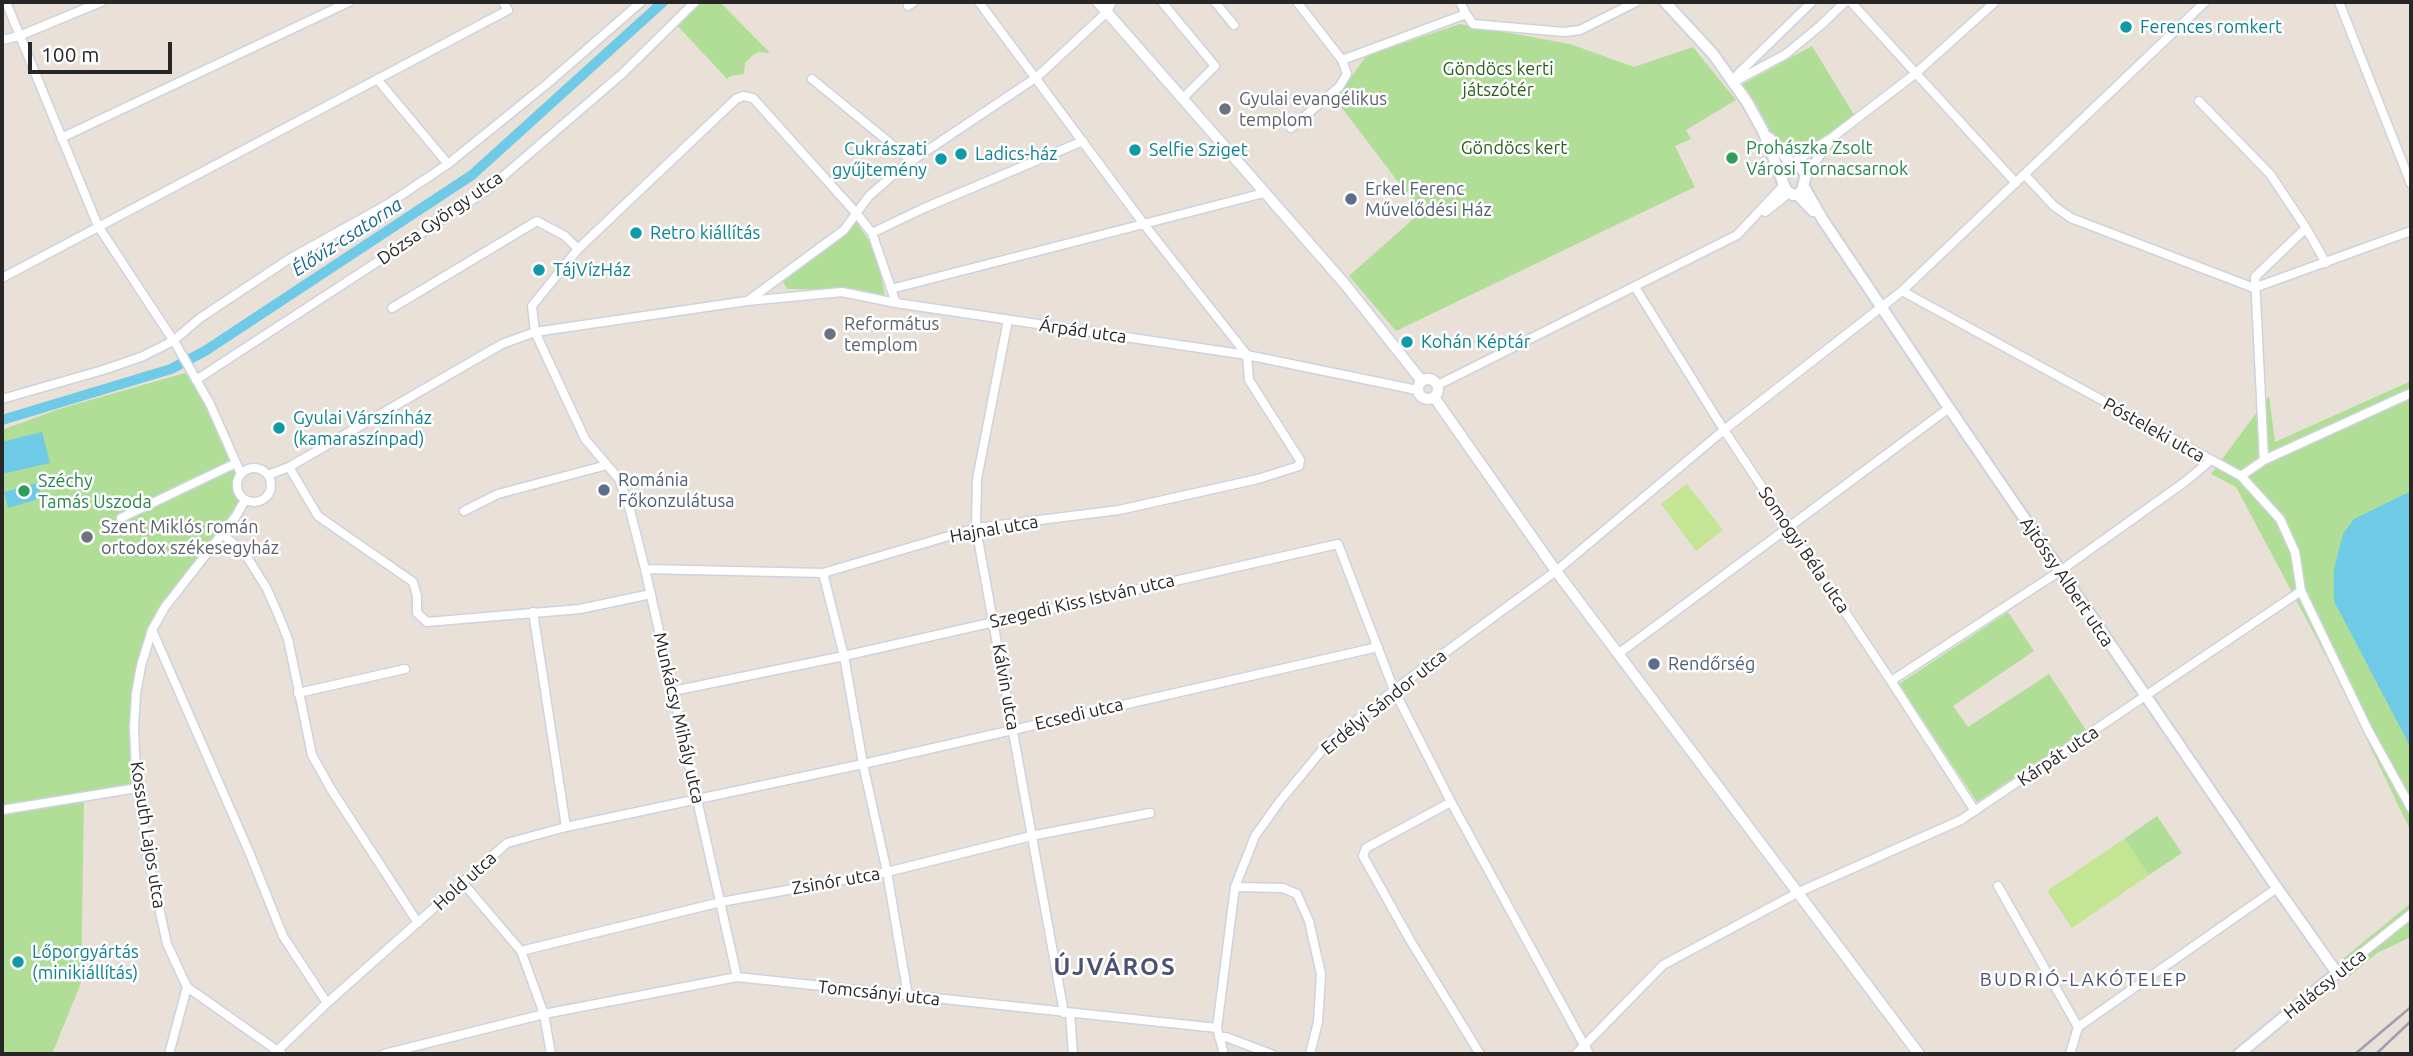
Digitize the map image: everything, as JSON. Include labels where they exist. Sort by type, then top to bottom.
[{"type":"main road","points":[[1665,2],[1713,54],[1734,82],[1763,131],[1780,172],[1793,190],[1806,174],[1799,164],[1792,162],[1763,131]]},
{"type":"main road","points":[[1780,172],[1792,162]]},
{"type":"main road","name":"Ajtóssy Albert utca","points":[[1793,190],[1823,220],[1948,408],[2337,973]]},
{"type":"main road","name":"Halácsy utca","points":[[2239,1054],[2337,973]]},
{"type":"street","points":[[6,2],[98,226],[175,344],[210,404],[241,474]]},
{"type":"street","points":[[2,40],[19,36],[101,2]]},
{"type":"street","points":[[61,138],[349,2]]},
{"type":"street","points":[[2,278],[508,10],[503,2]]},
{"type":"street","points":[[2,399],[103,370],[175,344],[200,318],[289,259],[388,204],[448,164],[547,85],[641,2]]},
{"type":"street","name":"Dózsa György utca","points":[[195,379],[486,191],[623,73],[695,2]]},
{"type":"street","points":[[979,2],[1143,223],[1247,355]]},
{"type":"street","points":[[1098,2],[1343,283],[1416,383],[1423,398],[1434,397]]},
{"type":"street","points":[[747,301],[844,230],[869,196],[901,168],[1037,77],[1107,12],[1112,2]]},
{"type":"street","points":[[1162,2],[1215,66],[1182,99]]},
{"type":"street","points":[[1215,2],[1234,25]]},
{"type":"street","points":[[1291,128],[1339,87],[1347,74],[1342,60],[1297,2]]},
{"type":"street","points":[[1460,2],[1473,24],[1564,32],[1580,30],[1636,2]]},
{"type":"street","points":[[1734,82],[1739,73],[1812,2]]},
{"type":"street","points":[[1734,82],[1786,54],[1845,2]]},
{"type":"street","points":[[1851,2],[2016,183]]},
{"type":"street","points":[[1792,162],[1834,136],[1915,74],[1995,2]]},
{"type":"street","name":"Erdélyi Sándor utca","points":[[1218,1033],[1235,887],[1255,836],[1280,800],[1327,744],[1394,690],[1556,571],[1724,430],[1902,291],[2205,2]]},
{"type":"street","points":[[2339,2],[2411,184]]},
{"type":"street","points":[[1342,60],[1466,14]]},
{"type":"street","points":[[377,79],[448,164]]},
{"type":"street","points":[[812,79],[912,161]]},
{"type":"street","points":[[268,475],[289,467],[502,344],[535,331],[532,306],[578,250],[736,99],[743,96],[753,98],[872,233],[896,303]]},
{"type":"street","points":[[2199,101],[2270,174],[2326,263]]},
{"type":"street","points":[[1806,174],[1834,136]]},
{"type":"street","points":[[872,233],[1083,141]]},
{"type":"street","points":[[2025,175],[2054,206],[2071,218],[2254,288],[2411,231]]},
{"type":"street","points":[[1438,385],[1737,235],[1793,190]]},
{"type":"street","points":[[891,289],[1264,193]]},
{"type":"street","points":[[392,308],[537,221],[565,236],[578,250]]},
{"type":"street","points":[[2264,460],[2255,277],[2306,228]]},
{"type":"street","points":[[772,283],[778,298]]},
{"type":"street","name":"Somogyi Béla utca","points":[[1635,287],[1724,430],[1975,811]]},
{"type":"street","name":"Pósteleki utca","points":[[1902,291],[2241,476]]},
{"type":"street","name":"Árpád utca","points":[[535,331],[747,301],[842,292],[896,303],[1416,383]]},
{"type":"street","name":"Kálvin utca","points":[[1008,320],[977,479],[976,528],[1073,1054]]},
{"type":"street","name":"Munkácsy Mihály utca","points":[[535,331],[584,439],[619,479],[630,510],[737,977]]},
{"type":"street","name":"Hajnal utca","points":[[645,569],[823,573],[976,528],[1119,510],[1258,479],[1298,466],[1300,460],[1249,380],[1247,355]]},
{"type":"street","points":[[1416,383],[1431,379],[1438,385]]},
{"type":"street","points":[[1434,397],[1438,385]]},
{"type":"street","points":[[2411,393],[2264,460],[2241,476],[2280,519],[2295,552],[2301,591],[2368,730],[2411,808]]},
{"type":"street","points":[[1434,397],[1556,571],[1918,1054]]},
{"type":"street","points":[[1618,654],[1948,408]]},
{"type":"street","points":[[1891,681],[2060,571],[2210,461]]},
{"type":"street","points":[[121,518],[236,463]]},
{"type":"street","points":[[464,511],[498,494],[607,465]]},
{"type":"street","points":[[289,467],[318,516],[413,582],[416,613],[427,622],[580,609],[651,594]]},
{"type":"street","points":[[252,468],[268,475],[271,486],[267,497],[256,502],[245,500],[238,491],[241,474],[252,468]]},
{"type":"street","name":"Kossuth Lajos utca","points":[[187,986],[167,944],[148,857],[137,788],[134,728],[136,694],[152,630],[165,607],[245,500]]},
{"type":"street","points":[[222,534],[244,552],[267,589],[288,639],[312,755],[418,923]]},
{"type":"street","name":"Szegedi Kiss István utca","points":[[673,691],[844,656],[1338,544],[1394,690],[1451,802],[1590,1054]]},
{"type":"street","points":[[823,573],[844,656],[863,764],[887,872],[908,996]]},
{"type":"street","name":"Kárpát utca","points":[[1576,1054],[1663,965],[1799,892],[1961,820],[2301,591]]},
{"type":"street","points":[[533,612],[566,827]]},
{"type":"street","points":[[152,630],[283,936],[327,1003]]},
{"type":"street","name":"Ecsedi utca","points":[[698,800],[1378,647]]},
{"type":"street","points":[[298,694],[405,669]]},
{"type":"street","points":[[2,810],[137,788]]},
{"type":"street","name":"Hold utca","points":[[278,1053],[327,1003],[507,843],[566,827],[698,800]]},
{"type":"street","points":[[1451,802],[1366,848],[1363,856],[1410,940],[1480,1054]]},
{"type":"street","name":"Zsinór utca","points":[[521,951],[721,902],[887,872],[1031,836],[1150,813]]},
{"type":"street","points":[[464,883],[521,951],[544,1014],[551,1054]]},
{"type":"street","points":[[1998,886],[2078,1027]]},
{"type":"street","points":[[1235,887],[1283,888],[1297,894],[1309,921],[1321,974],[1318,1022],[1310,1054]]},
{"type":"street","points":[[2070,1054],[2078,1027],[2277,888]]},
{"type":"street","name":"Halácsy utca","points":[[2337,973],[2411,914]]},
{"type":"street","name":"Tomcsányi utca","points":[[384,1054],[544,1014],[737,977],[1067,1013],[1218,1033],[1271,1054]]},
{"type":"street","points":[[169,1054],[187,986],[278,1053]]},
{"type":"street","points":[[1218,1033],[1224,1054]]},
{"type":"green space","points":[[695,2],[720,2],[770,53],[759,52],[753,55],[745,63],[744,74],[727,79],[674,22]]},
{"type":"green space","name":"Göndöcs kert","points":[[1460,24],[1570,44],[1634,67],[1693,47],[1736,100],[1686,130],[1691,139],[1675,146],[1695,187],[1396,331],[1349,276],[1421,212],[1335,99],[1367,55]]},
{"type":"green space","points":[[1812,46],[1856,118],[1801,164],[1788,159],[1741,85]]},
{"type":"green space","points":[[856,221],[876,252],[885,295],[847,290],[787,289],[782,280],[835,242]]},
{"type":"green space","points":[[185,373],[210,404],[241,474],[238,490],[245,500],[152,630],[136,694],[137,788],[84,798],[81,983],[52,1054],[2,1054],[2,430],[59,409]]},
{"type":"green space","points":[[2411,381],[2411,832],[2337,677],[2236,487],[2211,474],[2269,396],[2275,442]]},
{"type":"green space","points":[[1687,484],[1723,530],[1696,551],[1661,504]]},
{"type":"green space","points":[[2008,612],[2034,651],[1953,706],[1968,727],[2049,674],[2086,730],[1977,802],[1899,684]]},
{"type":"green space","points":[[2157,816],[2182,853],[2149,875],[2124,839]]},
{"type":"green space","points":[[2124,839],[2149,875],[2072,928],[2047,891]]},
{"type":"green space","points":[[2411,903],[2411,937],[2377,953],[2350,976],[2339,962]]},
{"type":"water","points":[[42,432],[50,463],[2,474],[2,442]]},
{"type":"water","points":[[37,483],[42,498],[8,508],[4,492]]},
{"type":"water","points":[[2411,491],[2411,748],[2334,601],[2334,569],[2343,534],[2354,519]]},
{"type":"waterway","name":"Élővíz-csatorna","points":[[2,420],[171,369],[205,351],[472,175],[663,2]]},
{"type":"railway","points":[[2355,1054],[2411,1007]]},
{"type":"railway","points":[[2376,1054],[2411,1021]]},
{"type":"place","name":"Ferences romkert","points":[[2126,27]]},
{"type":"place","name":"Gyulai evangélikus templom","points":[[1225,109]]},
{"type":"place","name":"Selfie Sziget","points":[[1135,150]]},
{"type":"place","name":"Ladics-ház","points":[[961,154]]},
{"type":"place","name":"Prohászka Zsolt Városi Tornacsarnok","points":[[1732,158]]},
{"type":"place","name":"Cukrászati gyűjtemény","points":[[941,159]]},
{"type":"place","name":"Erkel Ferenc Művelődési Ház","points":[[1351,199]]},
{"type":"place","name":"Retro kiállítás","points":[[636,233]]},
{"type":"place","name":"TájVízHáz","points":[[539,270]]},
{"type":"place","name":"Református templom","points":[[830,334]]},
{"type":"place","name":"Kohán Képtár","points":[[1407,342]]},
{"type":"place","name":"Gyulai Várszínház (kamaraszínpad)","points":[[279,428]]},
{"type":"place","name":"Románia Főkonzulátusa","points":[[604,490]]},
{"type":"place","name":"Széchy Tamás Uszoda","points":[[24,491]]},
{"type":"place","name":"Szent Miklós román ortodox székesegyház","points":[[87,537]]},
{"type":"place","name":"Rendőrség","points":[[1654,664]]},
{"type":"place","name":"Lőporgyártás (minikiállítás)","points":[[18,962]]},
{"type":"district","name":"ÚJVÁROS","points":[[1115,967]]},
{"type":"district","name":"BUDRIÓ-LAKÓTELEP","points":[[2084,980]]},
{"type":"park label","name":"Göndöcs kerti játszótér","points":[[1498,79]]}]
